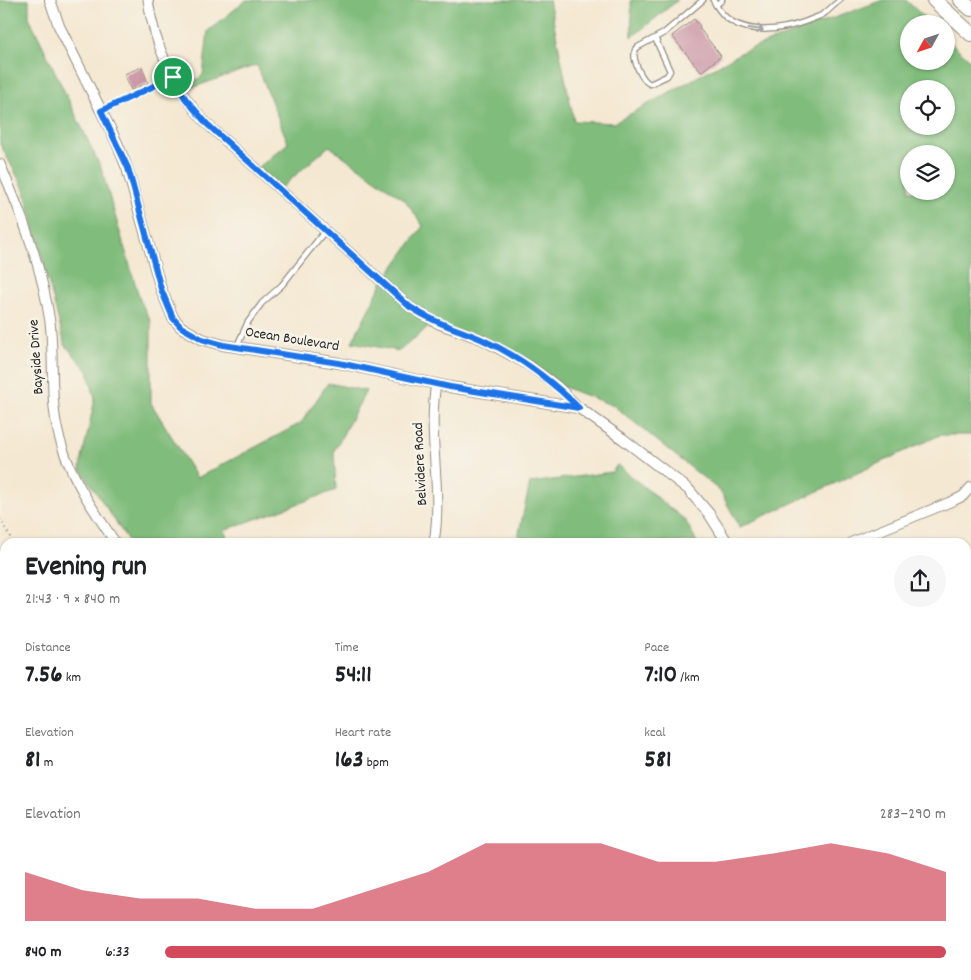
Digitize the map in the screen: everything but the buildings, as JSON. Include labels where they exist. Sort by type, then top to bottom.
[{"type":"highway","points":[[934,0],[971,34]]},
{"type":"highway","points":[[961,0],[971,9]]},
{"type":"street","name":"Ocean Boulevard","points":[[50,0],[59,26],[128,168],[161,289],[173,318],[181,327],[194,336],[223,345],[339,363],[436,384],[579,408],[688,489],[710,515],[724,538]]},
{"type":"street","points":[[148,0],[155,36],[173,77],[185,98],[207,124],[410,307],[439,324],[481,340],[523,362],[557,386],[579,408]]},
{"type":"street","name":"Bayside Drive","points":[[0,164],[28,234],[46,303],[51,337],[53,398],[57,429],[62,446],[85,497],[112,538]]},
{"type":"street","name":"Belvidere Road","points":[[435,538],[438,513],[432,439],[433,401],[436,384]]},
{"type":"street","points":[[862,538],[956,500],[963,496],[971,487]]},
{"type":"lane","points":[[655,38],[670,71],[667,76],[650,84],[645,81],[633,53],[638,47],[664,33],[703,0]]},
{"type":"lane","points":[[722,0],[715,3],[727,20],[759,30],[776,30],[794,26],[824,14],[840,0]]},
{"type":"lane","points":[[101,111],[173,77]]},
{"type":"lane","points":[[237,347],[248,322],[262,303],[282,285],[325,231]]},
{"type":"path","points":[[0,519],[11,538]]},
{"type":"green space","points":[[0,0],[29,0],[29,17],[101,168],[140,300],[151,322],[151,403],[197,478],[301,423],[328,383],[366,391],[334,451],[336,490],[225,530],[227,538],[126,538],[80,468],[95,399],[88,371],[65,345],[24,189],[0,144]]},
{"type":"green space","points":[[246,0],[549,0],[574,121],[614,123],[744,51],[883,0],[906,0],[922,15],[900,15],[900,70],[955,70],[955,46],[971,61],[971,435],[940,435],[740,527],[720,491],[614,406],[548,381],[513,353],[432,324],[399,351],[352,342],[382,283],[423,226],[405,200],[329,146],[276,192],[253,172],[288,143],[257,65],[180,92],[203,75],[208,31]]},
{"type":"green space","points":[[631,0],[678,0],[632,37]]},
{"type":"green space","points":[[617,465],[685,520],[695,538],[518,538],[530,483],[612,472]]},
{"type":"route","points":[[173,77],[185,98],[207,124],[391,292],[427,318],[510,353],[557,386],[579,408],[450,387],[339,363],[223,345],[194,336],[181,327],[173,318],[161,289],[128,168],[101,111],[173,77]]}]
